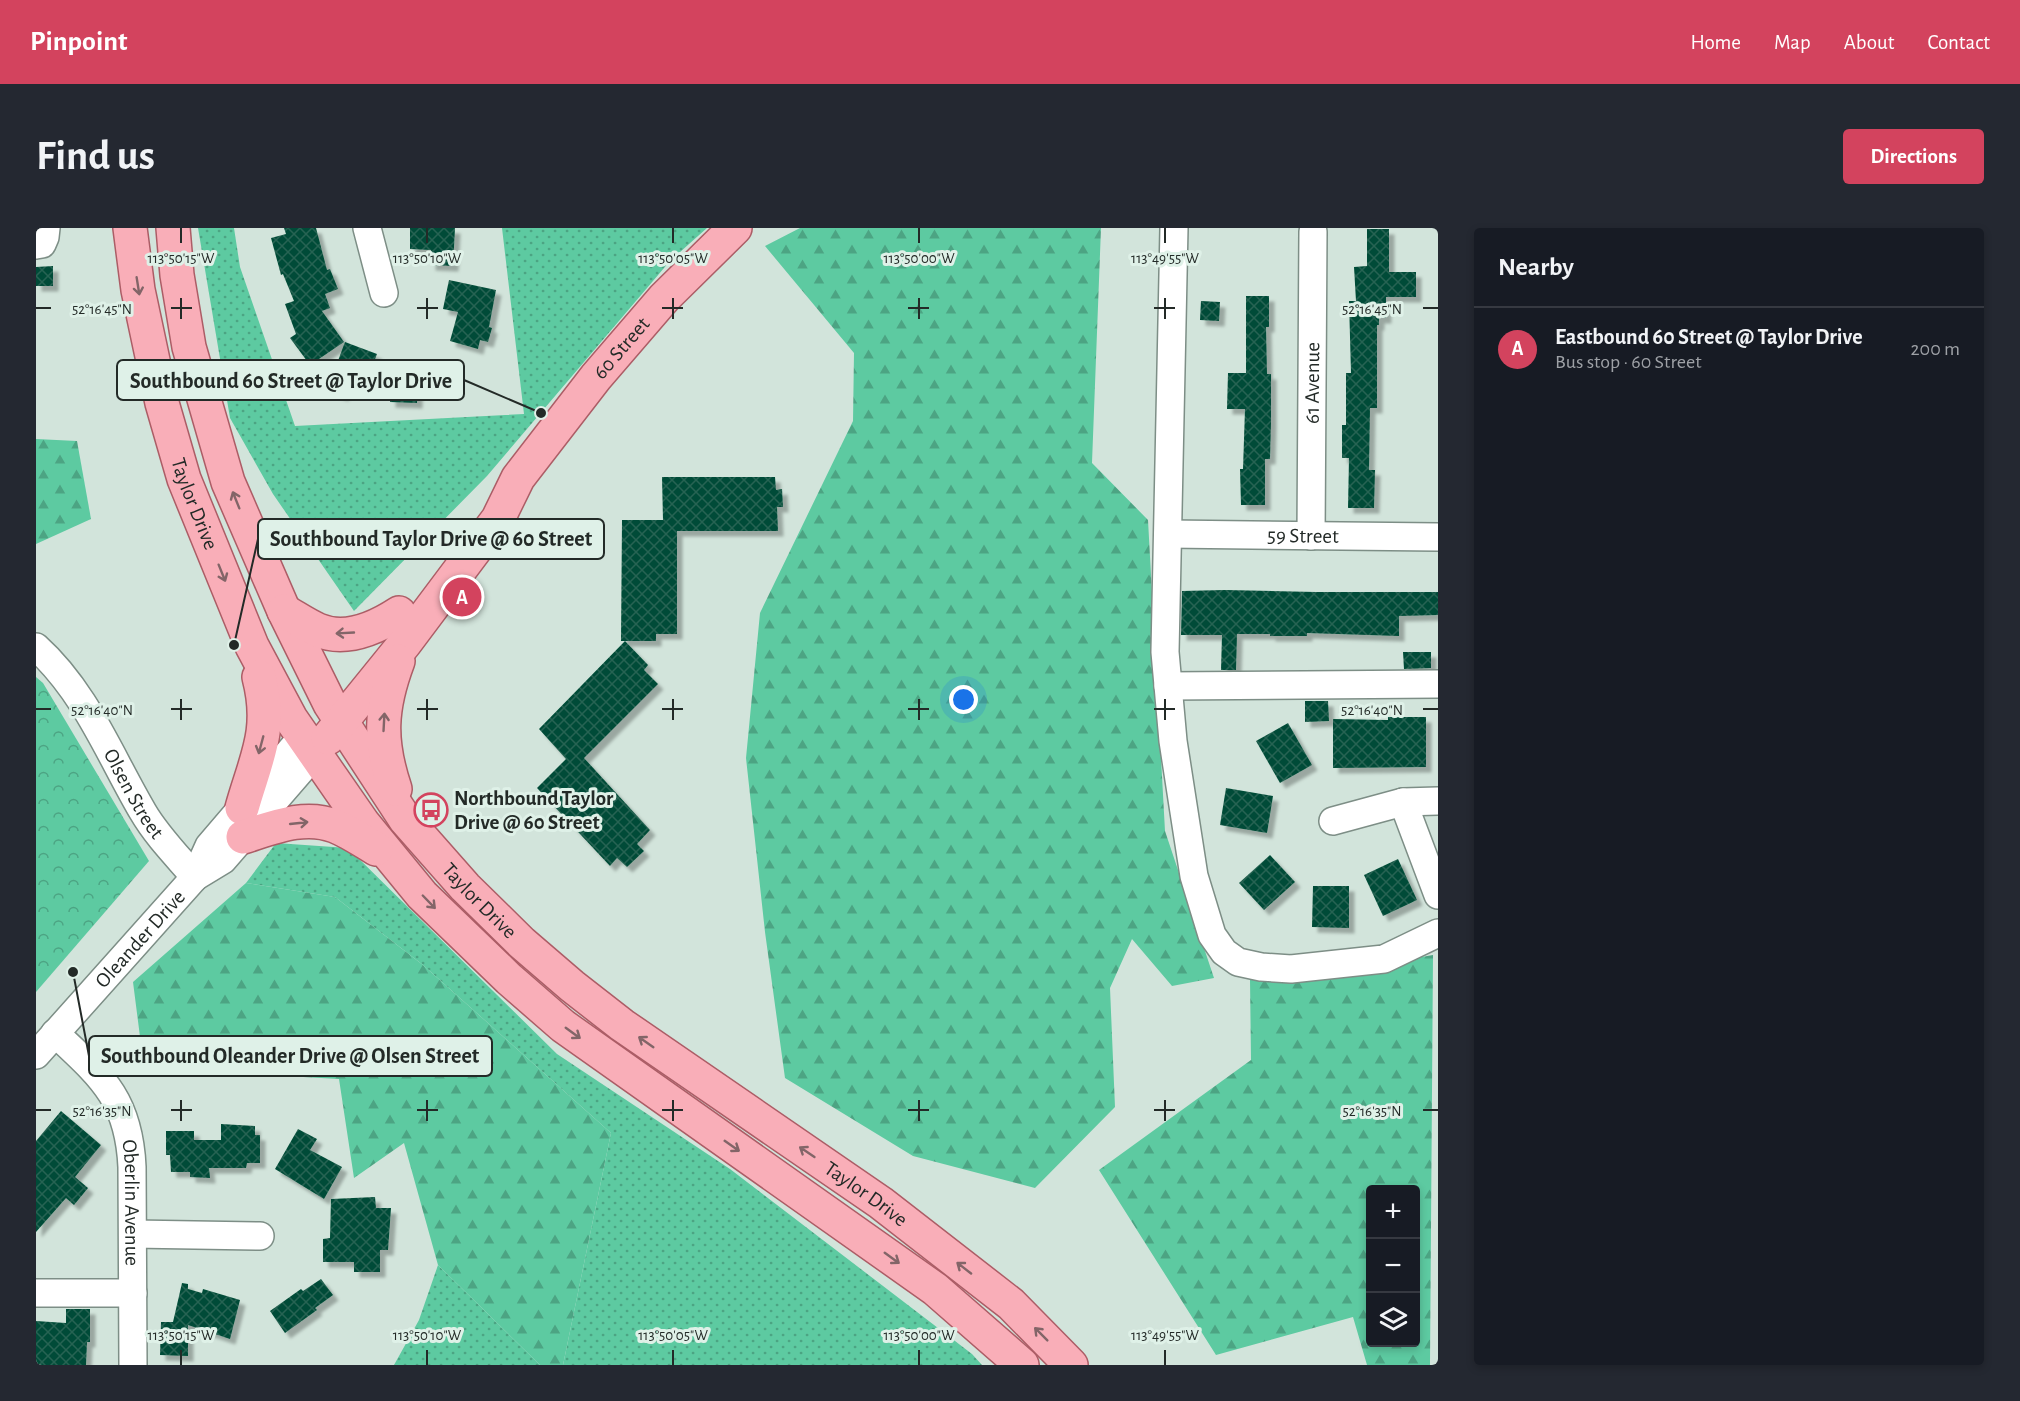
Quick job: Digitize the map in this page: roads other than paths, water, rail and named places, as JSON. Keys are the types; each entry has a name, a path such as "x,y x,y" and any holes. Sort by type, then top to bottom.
{"main road":[{"name":"Taylor Drive","path":"130,228 138,290 162,403 184,479 252,646 309,745 390,858 462,935 509,980 563,1026 917,1276 1022,1365"},
{"name":"Taylor Drive","path":"173,228 177,275 189,347 228,482 284,611 335,713 405,819 465,887 522,943 572,986 621,1025 881,1203 1011,1304 1071,1365"},
{"name":"60 Street","path":"309,745 402,628 481,507 518,477 596,377 664,298 735,228"},
{"path":"284,611 319,630 346,634 377,627 402,628 386,697 383,735 386,761 405,819"},
{"path":"252,646 266,718 265,732 242,823 324,823 348,832 390,858"}],"street":[{"path":"36,245 42,244 46,228"},
{"path":"367,228 384,293"},
{"path":"1174,228 1165,652 1173,741 1194,876 1212,935 1224,952 1238,962 1261,967 1291,969 1384,959 1438,933"},
{"name":"61 Avenue","path":"1311,536 1313,232"},
{"name":"59 Street","path":"1168,534 1438,537"},
{"name":"Olsen Street","path":"36,647 74,690 100,732 143,813 195,877"},
{"path":"1168,687 1438,684"},
{"name":"Oleander Drive","path":"36,1055 195,877 209,846 242,823 309,745"},
{"path":"1333,821 1403,802 1438,801"},
{"path":"1403,802 1438,895"},
{"name":"Oberlin Avenue","path":"55,1033 93,1068 106,1084 115,1097 125,1120 131,1150 133,1365"},
{"path":"133,1234 260,1236"},
{"path":"36,1293 133,1293"}],"place":[{"name":"Southbound 60 Street @ Taylor Drive","path":"541,413"},
{"name":"Eastbound 60 Street @ Taylor Drive","path":"462,597"},
{"name":"Southbound Taylor Drive @ 60 Street","path":"234,645"},
{"name":"Northbound Taylor Drive @ 60 Street","path":"431,810"},
{"name":"Southbound Oleander Drive @ Olsen Street","path":"73,972"}]}
